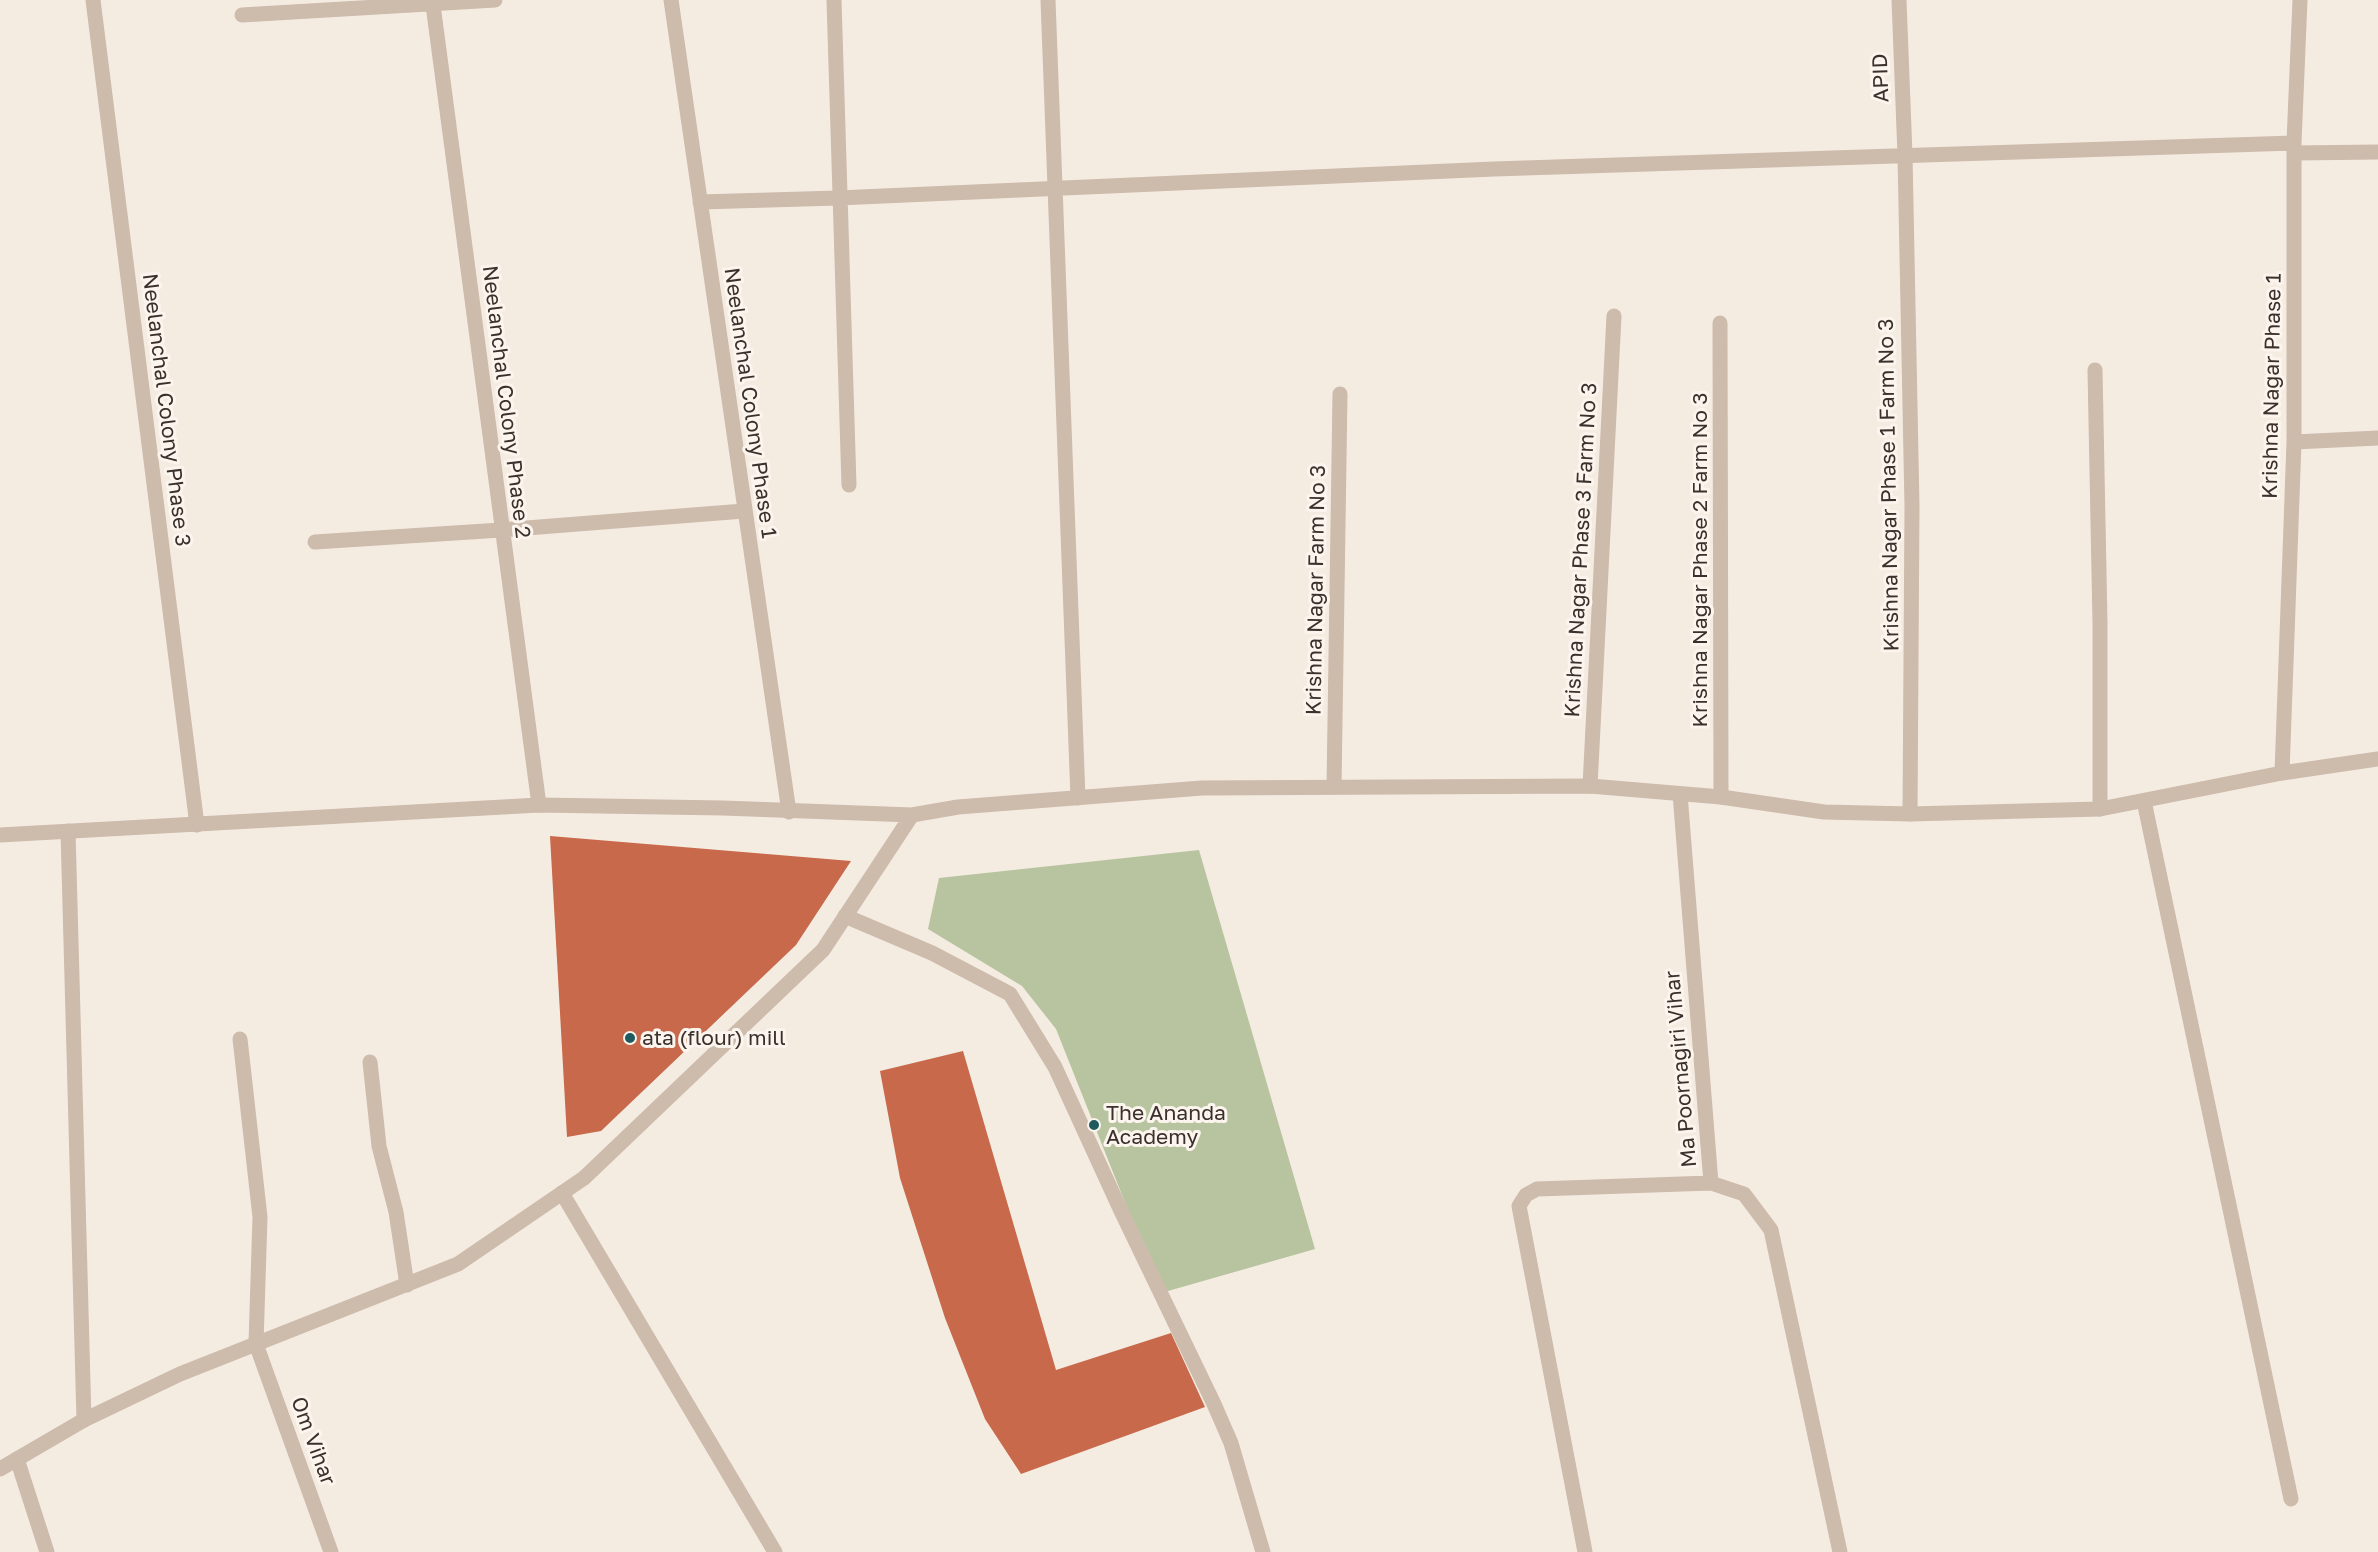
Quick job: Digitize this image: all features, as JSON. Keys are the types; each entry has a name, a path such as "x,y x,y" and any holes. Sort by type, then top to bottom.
{"street":[{"name":"Neelanchal Colony Phase 3","path":"93,0 197,825"},
{"path":"242,15 360,3 433,5 495,0"},
{"name":"Neelanchal Colony Phase 1","path":"671,0 789,812"},
{"path":"834,0 838,198 849,485"},
{"path":"1048,0 1078,798"},
{"name":"APID","path":"1899,0 1905,155"},
{"name":"Krishna Nagar Phase 1","path":"2282,773 2294,442 2294,148 2300,0"},
{"name":"Neelanchal Colony Phase 2","path":"433,5 539,805"},
{"path":"700,202 1055,189 1482,169 1905,155 2294,148 2378,152"},
{"name":"Krishna Nagar Phase 1 Farm No 3","path":"1905,155 1912,506 1910,814"},
{"name":"Krishna Nagar Phase 3 Farm No 3","path":"1590,786 1614,316"},
{"name":"Krishna Nagar Phase 2 Farm No 3","path":"1720,323 1721,797"},
{"path":"2095,370 2100,623 2100,809"},
{"name":"Krishna Nagar Farm No 3","path":"1334,787 1340,394"},
{"path":"2294,442 2378,438"},
{"path":"315,542 744,511"},
{"path":"0,835 539,805 723,808 912,815 958,807 1202,788 1590,786 1721,797 1824,812 1910,814 2100,809 2282,773 2378,759"},
{"name":"Ma Poornagiri Vihar","path":"1680,794 1711,1183 1744,1194 1771,1230 1840,1552"},
{"path":"2145,801 2291,1498"},
{"path":"0,1469 84,1420 180,1374 458,1264 584,1178 823,950 912,815"},
{"path":"69,831 84,1420"},
{"path":"845,916 932,952 1010,994 1055,1067 1214,1404 1231,1443 1263,1552"},
{"path":"240,1039 260,1217 256,1344"},
{"path":"370,1062 379,1146 396,1212 407,1285"},
{"path":"1585,1552 1519,1206 1526,1195 1537,1189 1711,1183"},
{"path":"562,1193 775,1552"},
{"name":"Om Vihar","path":"256,1344 331,1552"},
{"path":"17,1459 47,1552"}],"green space":[{"path":"1199,850 1315,1249 1161,1293 1056,1029 1022,986 928,929 939,878"}],"building":[{"name":"ata (flour) mill","path":"550,836 851,861 796,945 601,1131 567,1137"},
{"path":"963,1051 1056,1370 1171,1333 1205,1407 1021,1474 985,1419 945,1318 900,1178 880,1071"}],"place":[{"name":"ata (flour) mill","path":"630,1038"},
{"name":"The Ananda Academy","path":"1094,1125"}]}
